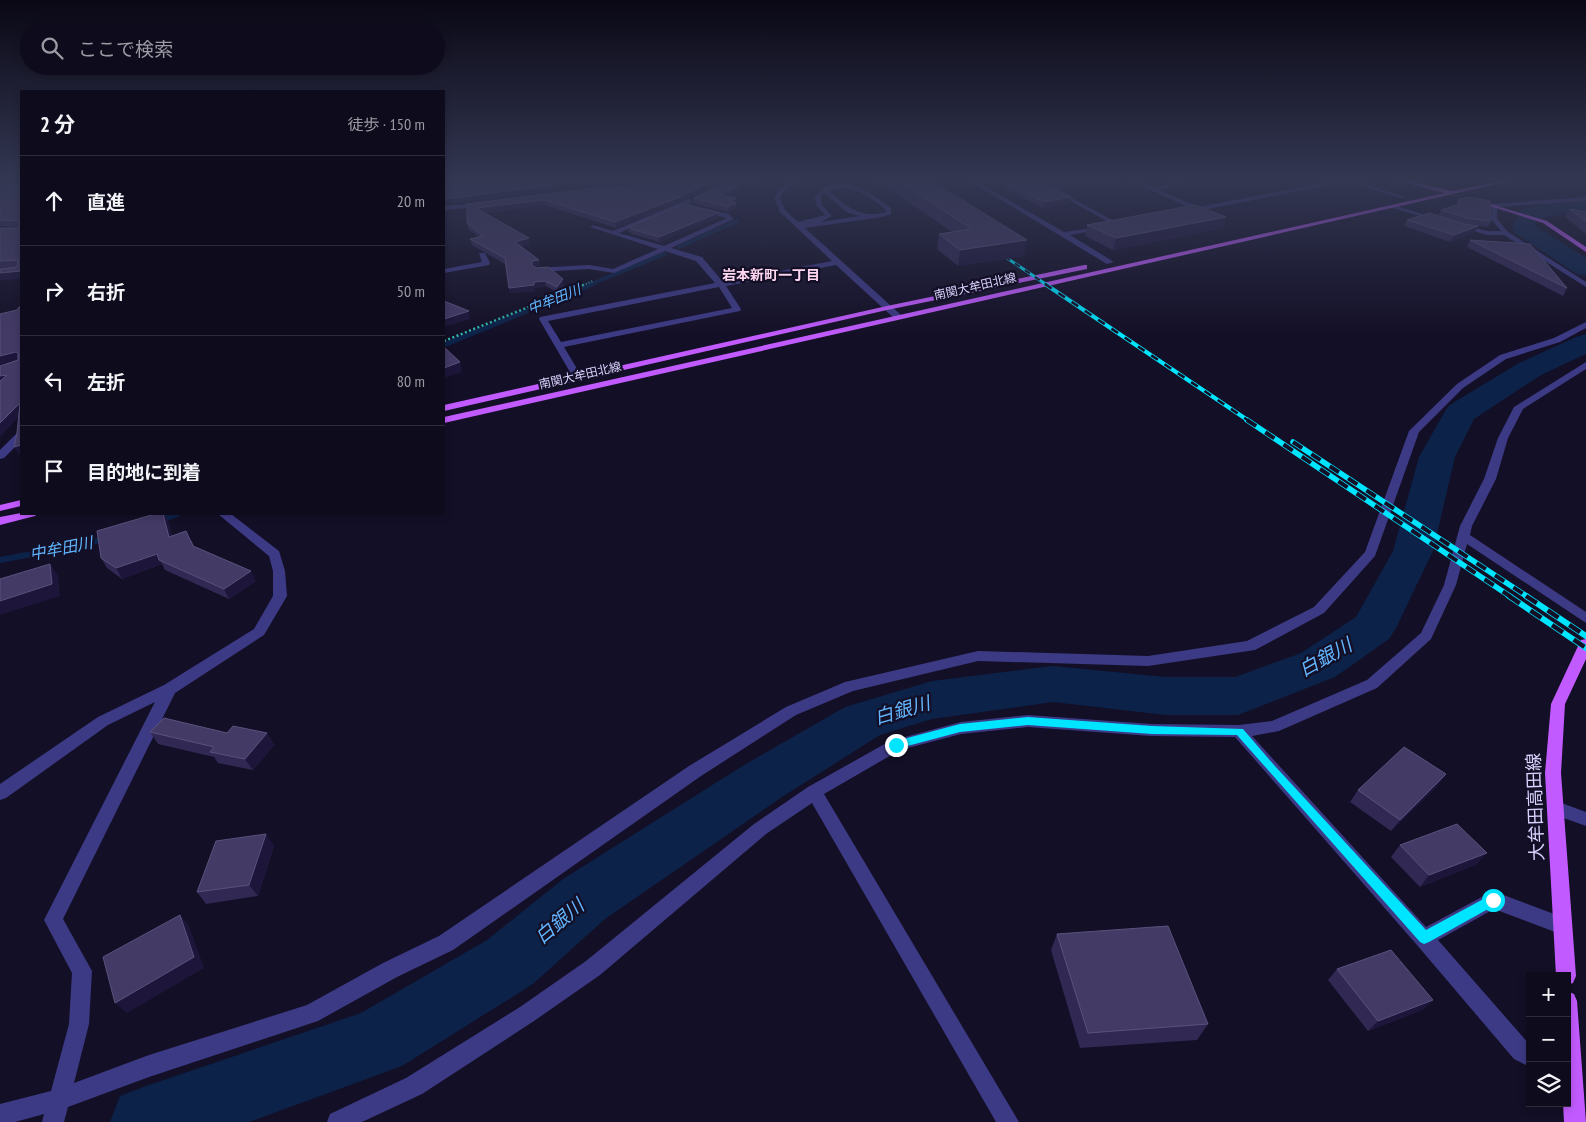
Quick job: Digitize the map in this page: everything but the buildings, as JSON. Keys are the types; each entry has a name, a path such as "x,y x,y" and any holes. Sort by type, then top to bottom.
{"main road":[{"name":"南関大牟田北線","path":"445,408 887,308 1244,232"},
{"name":"南関大牟田北線","path":"445,420 1277,232"},
{"path":"1560,232 1586,250"},
{"path":"0,508 20,503"},
{"path":"0,521 27,515"},
{"name":"大牟田高田線","path":"1566,972 1553,773 1558,704 1586,644"},
{"path":"1568,1017 1569,1062"},
{"path":"1571,1090 1574,1122"}],"street":[{"path":"538,270 589,268 614,271 702,232"},
{"path":"805,232 898,317"},
{"path":"1061,232 1110,262"},
{"path":"1064,234 1073,232"},
{"path":"1485,232 1506,233 1586,285"},
{"path":"559,345 737,308 699,259 613,233"},
{"path":"445,271 486,263 482,255"},
{"path":"577,377 543,319 838,262"},
{"path":"0,1115 55,1113 150,1066 311,1014 390,970 446,943 694,771 791,711 850,686 978,656 1148,662 1250,646 1319,610 1371,554 1414,431 1460,386 1503,358 1557,340 1586,325"},
{"path":"338,1122 414,1086 528,1014 593,968 760,829 814,792 896,745 960,728 1028,721 1152,730 1239,731 1274,727 1372,684 1426,636 1450,585 1466,526 1490,479 1503,438 1519,407 1586,365"},
{"path":"0,456 20,436"},
{"path":"0,793 103,721 169,689 259,632 280,596 279,571 275,554 225,515"},
{"path":"1463,536 1586,618"},
{"path":"55,1113 79,1024 82,971 53,920 169,689"},
{"path":"1239,731 1270,768 1424,938 1521,1052 1526,1055"},
{"path":"814,792 1008,1122"},
{"path":"1556,808 1586,819"},
{"path":"1424,938 1493,900 1562,926"}],"path":[{"path":"445,341 614,271"}],"waterway":[{"name":"中牟田川","path":"679,247 712,232"},
{"name":"白銀川","path":"1530,232 1586,269"},
{"name":"中牟田川","path":"589,285 664,254"},
{"name":"中牟田川","path":"445,345 592,284"},
{"name":"白銀川","path":"146,1122 378,1042 510,962 584,899 763,781 863,721 932,700 1053,684 1165,696 1238,696 1318,665 1373,628 1413,551 1437,457 1460,413 1530,369 1586,343"},
{"name":"中牟田川","path":"159,521 174,515"},
{"name":"中牟田川","path":"0,560 90,543 106,538"}],"railway":[{"path":"995,250 1047,285"},
{"path":"1045,284 1249,421"},
{"path":"1247,420 1511,597"},
{"path":"1293,442 1528,597"},
{"path":"1509,596 1586,648"},
{"path":"1526,596 1586,636"}],"district":[{"name":"岩本新町一丁目","path":"771,275"}],"route":[{"path":"896,745 960,728 1028,721 1152,730 1239,731 1270,768 1424,938 1493,900"}]}
